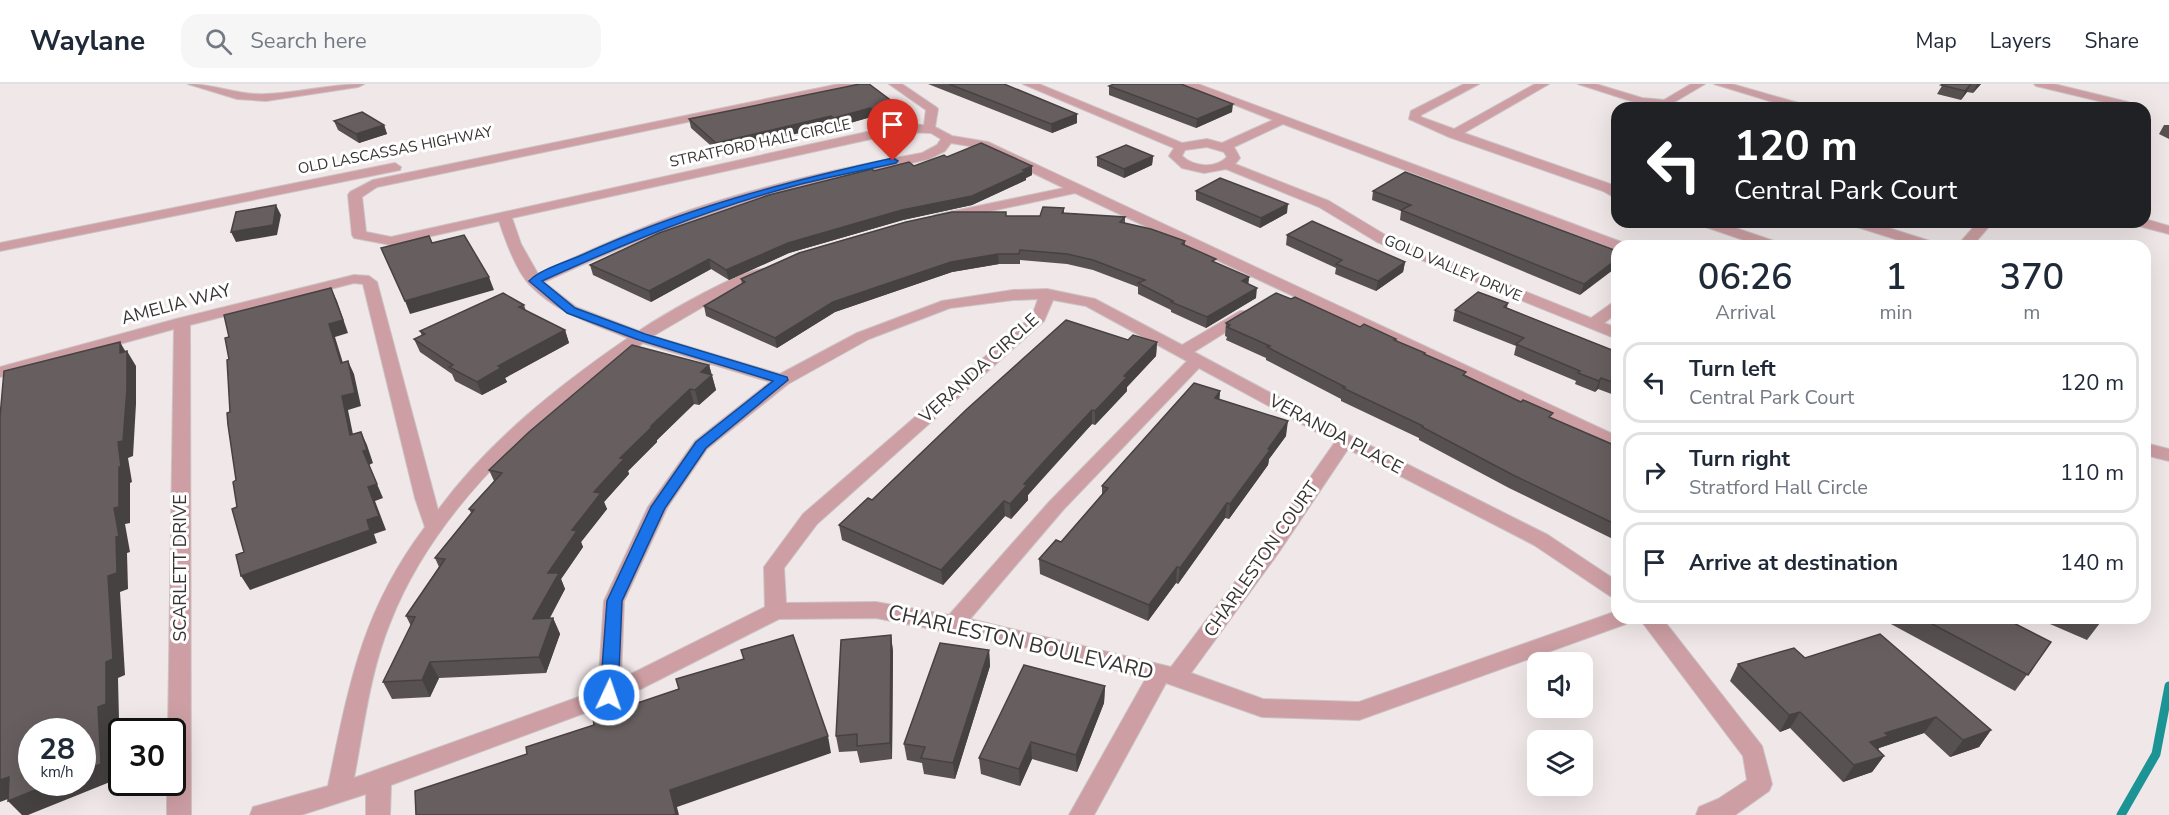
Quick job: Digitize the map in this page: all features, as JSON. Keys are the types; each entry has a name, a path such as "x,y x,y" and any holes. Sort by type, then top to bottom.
{"street":[{"path":"194,84 237,96 266,98 358,84"},
{"name":"OLD LASCASSAS HIGHWAY","path":"0,247 796,84"},
{"name":"STRATFORD HALL CIRCLE","path":"855,84 373,184 355,195 359,235 391,241 903,128 929,129 942,132 948,139 984,145 1611,439"},
{"path":"895,84 932,110 929,129"},
{"path":"1029,84 1181,147 1207,143 1224,147 1233,154 1234,158 1226,165"},
{"path":"1188,84 1611,243"},
{"path":"1473,84 1415,113 1415,119 1611,190"},
{"path":"1453,134 1543,84"},
{"path":"1584,84 1649,102"},
{"path":"1669,102 1699,84"},
{"path":"1720,84 1784,102"},
{"path":"2040,84 2116,102"},
{"path":"1224,147 1282,120"},
{"path":"534,281 604,249 693,214 791,183 925,156 941,148 948,139"},
{"name":"GOLD VALLEY DRIVE","path":"1181,147 1175,156 1184,164 1202,168 1226,165 1324,204 1382,239 1611,332"},
{"path":"926,221 1076,189"},
{"path":"504,215 514,244 534,281 571,310 640,336 782,380"},
{"path":"2151,216 2169,221"},
{"path":"2151,225 2169,230"},
{"path":"1734,228 1762,240"},
{"path":"1875,228 1912,240"},
{"path":"1970,240 1980,228"},
{"path":"339,794 367,660 388,602 434,526 483,467 546,406 640,336 693,303 776,266"},
{"name":"AMELIA WAY","path":"0,372 182,322 354,279 364,279 370,282 424,498 434,526"},
{"path":"954,624 1190,356 1264,302 1288,288"},
{"name":"VERANDA PLACE","path":"1047,294 1090,302 1344,440 1540,540 1611,587"},
{"name":"VERANDA CIRCLE","path":"609,695 614,601 658,507 701,445 782,380 863,336 947,304 1013,295 1047,294 1039,318 810,519 774,567 776,611"},
{"path":"1592,325 1611,311"},
{"name":"SCARLETT DRIVE","path":"178,815 182,322"},
{"name":"CHARLESTON COURT","path":"1081,815 1168,675 1272,547 1344,440"},
{"path":"2151,450 2169,455"},
{"name":"CHARLESTON BOULEVARD","path":"262,815 379,781 609,695 776,611 876,610 1034,641 1168,675 1262,708 1359,711 1611,621"},
{"path":"1655,624 1754,753 1760,784 1727,807 1708,815"},
{"path":"378,815 379,781"}],"building":[{"path":"869,84 897,105 874,111 870,108 834,118 831,116 716,143 689,119"},
{"path":"949,84 1004,84 1077,114 1051,124"},
{"path":"1114,84 1181,84 1233,104 1197,119 1109,86"},
{"path":"1971,84 1965,91 1941,85"},
{"path":"362,112 384,125 356,134 334,121"},
{"path":"981,143 1032,166 972,196 902,210 788,243 726,270 709,259 649,291 590,265 659,233 769,195 872,169 874,171 909,162 914,166 944,155 947,157"},
{"path":"1126,145 1153,156 1124,169 1097,157"},
{"path":"1405,172 1611,249 1611,264 1584,284 1401,210 1411,205 1373,191"},
{"path":"1220,178 1288,204 1261,218 1196,191"},
{"path":"276,205 273,225 231,232 236,212"},
{"path":"1043,207 1064,208 1062,213 1125,217 1120,222 1151,229 1185,241 1182,244 1216,259 1212,261 1249,277 1242,281 1257,288 1207,317 1171,302 1173,301 1138,283 1145,280 1093,260 1067,254 1020,250 1019,254 998,254 951,262 833,302 775,338 704,306 745,282 741,279 799,253 906,222 952,212 1006,212 1006,216 1040,216"},
{"path":"1312,221 1405,262 1378,281 1336,264 1342,260 1287,235"},
{"path":"464,235 489,277 405,301 381,248 429,236 432,243"},
{"path":"331,288 343,320 329,324 341,363 348,361 355,393 342,396 350,435 361,432 367,450 363,451 377,484 368,487 379,516 367,520 370,530 241,576 236,555 244,552 232,509 237,507 233,482 236,480 227,413 230,412 227,360 229,359 225,338 229,337 224,315"},
{"path":"1478,292 1508,303 1504,307 1611,350 1611,382 1601,378 1599,381 1578,373 1580,371 1516,344 1524,338 1455,310"},
{"path":"503,293 524,305 519,307 565,330 498,366 501,368 477,382 449,367 453,365 414,339 425,334 420,331"},
{"path":"1276,293 1291,299 1295,297 1360,327 1364,324 1466,372 1463,375 1521,402 1523,400 1553,413 1549,417 1611,444 1611,522 1513,475 1423,426 1343,388 1345,387 1267,347 1270,346 1227,327 1230,325 1226,323"},
{"path":"1066,320 1128,340 1133,335 1157,342 1124,376 1127,377 1113,392 1095,411 1092,410 1050,455 1024,484 1027,485 1010,504 1004,501 941,570 839,525 868,498 872,500 967,409"},
{"path":"120,342 120,353 127,351 123,441 118,442 121,467 119,467 119,507 114,508 119,536 116,537 117,573 108,576 113,659 106,662 106,704 98,707 101,764 96,766 96,718 18,718 18,796 20,796 8,801 9,777 0,780 0,417 4,371"},
{"path":"632,345 709,365 701,372 712,375 695,390 690,389 651,426 653,426 620,458 624,459 594,492 601,493 572,530 577,531 548,573 559,573 533,619 553,618 539,657 430,662 422,680 383,682 415,617 406,616 445,559 435,558 474,510 469,509 502,473 489,470 529,432"},
{"path":"1194,383 1220,391 1215,398 1288,421 1268,449 1270,450 1230,504 1227,503 1180,568 1177,567 1149,605 1039,559 1056,540 1061,542 1108,488 1102,486"},
{"path":"1932,624 2016,624 2051,642 2028,675"},
{"path":"1880,634 1991,730 1963,740 1936,717 1885,733 1888,736 1870,742 1884,756 1854,765 1800,712 1789,715 1738,664 1794,648 1805,658"},
{"path":"793,635 828,736 670,790 676,814 416,815 415,791 527,754 526,747 594,725 593,718 679,689 676,679 744,659 741,650"},
{"path":"891,635 890,743 857,746 857,734 836,736 841,640"},
{"path":"940,643 989,650 953,763 921,758 925,747 904,744"},
{"path":"1024,665 1105,686 1076,755 1031,742 1019,769 979,758"}],"waterway":[{"path":"2121,815 2156,754 2169,686"}],"route":[{"path":"609,695 614,601 658,507 701,445 782,380 640,336 571,310 534,281 604,249 693,214 791,183 893,161"}]}
